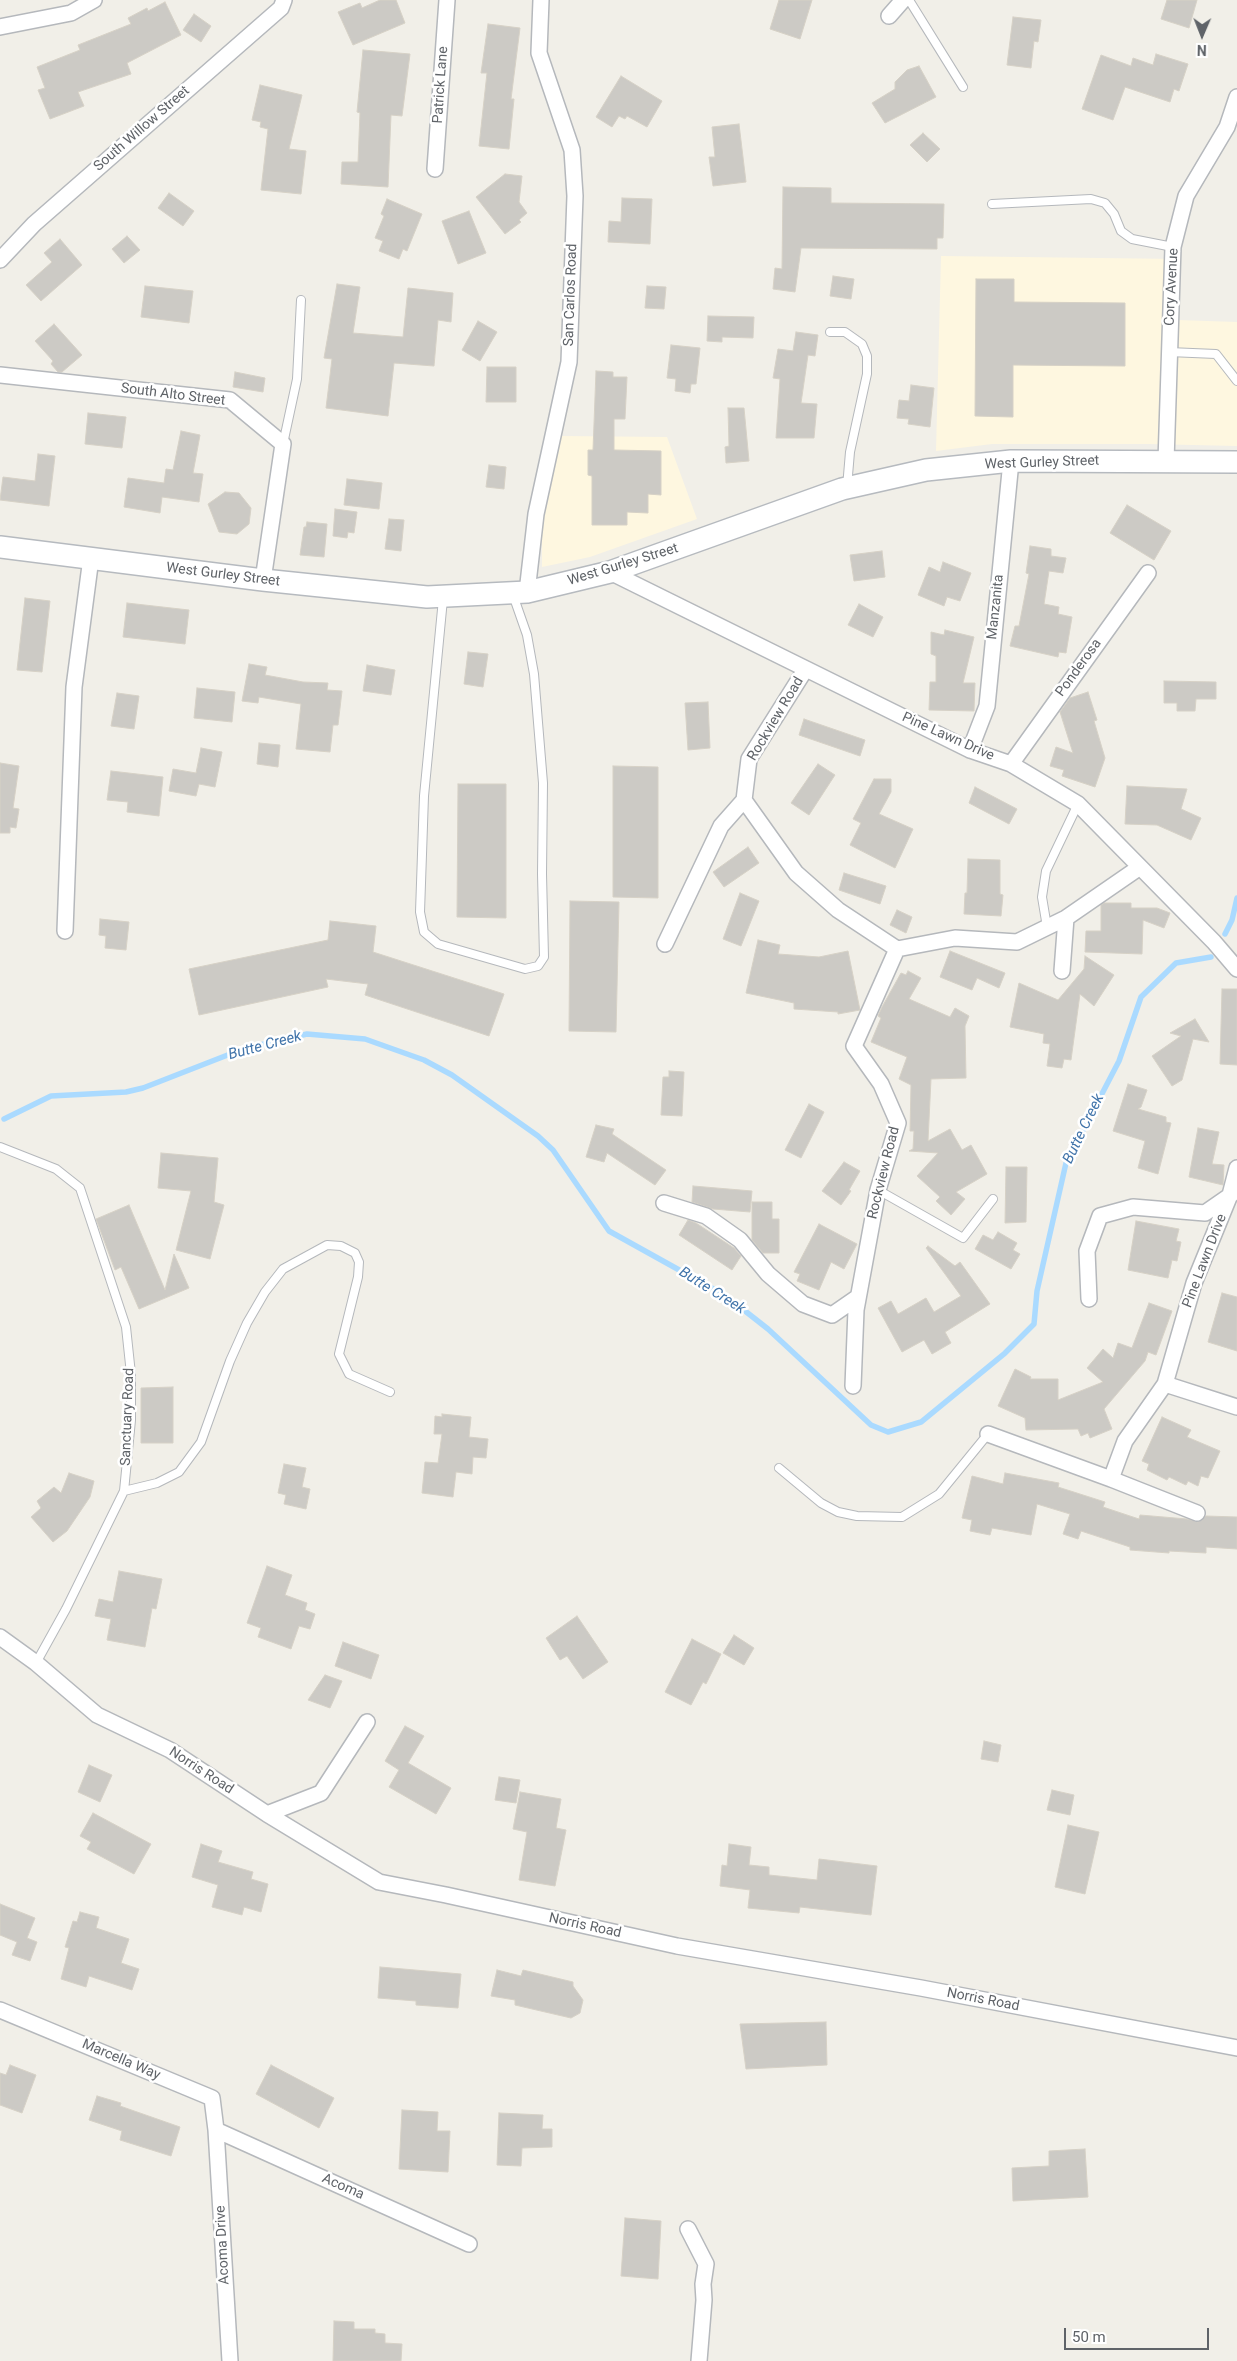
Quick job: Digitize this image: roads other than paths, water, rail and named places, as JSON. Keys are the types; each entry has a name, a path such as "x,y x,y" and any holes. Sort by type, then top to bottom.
{"main road":[{"name":"West Gurley Street","path":"0,547 263,580 427,597 520,592 610,572 847,489 926,470 1011,461 1237,462"}],"street":[{"path":"0,27 71,12 94,0"},
{"name":"South Willow Street","path":"0,260 34,224 281,8 284,0"},
{"name":"Patrick Lane","path":"436,169 447,0"},
{"name":"San Carlos Road","path":"520,592 569,362 575,196 572,150 539,53 540,0"},
{"path":"889,16 903,0"},
{"name":"Cory Avenue","path":"1166,461 1172,247 1186,196 1227,127 1237,97"},
{"name":"South Alto Street","path":"0,375 230,400 283,444"},
{"path":"263,580 283,444"},
{"name":"Manzanita","path":"970,750 986,706 1011,461"},
{"path":"65,931 74,687 90,558"},
{"name":"Pine Lawn Drive","path":"610,572 970,750 1011,764 1078,804 1214,942 1237,969"},
{"name":"Ponderosa","path":"1011,764 1148,573"},
{"name":"Rockview Road","path":"744,800 749,759 805,670"},
{"path":"665,944 721,826 744,800 796,873 838,910 897,950 955,938 1017,942 1066,918 1140,867"},
{"path":"1062,971 1066,918"},
{"name":"Rockview Road","path":"853,1386 858,1297 878,1190 898,1123 881,1084 854,1046 897,950"},
{"name":"Pine Lawn Drive","path":"1111,1478 1125,1441 1165,1384 1194,1283 1234,1196 1237,1168"},
{"path":"1090,1299 1087,1250 1100,1216 1133,1207 1205,1213 1234,1196"},
{"path":"664,1203 706,1216 740,1240 768,1274 803,1304 832,1315 858,1297"},
{"path":"1165,1384 1237,1407"},
{"path":"988,1434 1111,1478 1197,1513"},
{"name":"Norris Road","path":"0,1637 36,1663 97,1715 170,1750 267,1814 378,1882 446,1895 677,1946 921,1988 1237,2048"},
{"path":"267,1814 321,1793 367,1722"},
{"name":"Marcella Way","path":"0,2010 212,2098 216,2130"},
{"name":"Acoma","path":"216,2130 469,2244"},
{"name":"Acoma Drive","path":"216,2130 230,2361"},
{"path":"688,2229 706,2264 702,2284 704,2300 699,2361"}],"lane":[{"path":"909,0 963,87"},
{"path":"992,204 1091,199 1105,203 1114,214 1121,231 1132,239 1172,247"},
{"path":"283,444 297,379 301,300"},
{"path":"830,332 845,332 862,344 867,356 867,374 850,452 847,489"},
{"path":"1169,352 1216,354 1237,381"},
{"path":"443,597 424,796 420,912 424,932 438,944 526,969 538,966 544,957 542,874 543,783 534,674 520,592"},
{"path":"1047,927 1042,896 1046,871 1078,804"},
{"name":"Sanctuary Road","path":"0,1147 56,1169 80,1188 126,1327 132,1374 131,1420 124,1491 66,1609 36,1663"},
{"path":"878,1190 963,1238 992,1199"},
{"path":"124,1491 157,1483 178,1472 200,1442 230,1361 247,1323 265,1292 283,1269 326,1245 341,1246 355,1252 359,1262 358,1277 339,1354 349,1374 390,1392"},
{"path":"779,1468 821,1503 838,1512 857,1516 902,1517 938,1494 988,1434"}],"waterway":[{"name":"Butte Creek","path":"1225,934 1232,920 1237,898"},
{"name":"Butte Creek","path":"4,1119 51,1096 126,1092 143,1088 243,1049 307,1034 365,1039 424,1060 452,1075 538,1136 553,1150 609,1231 726,1296 768,1329 871,1425 888,1432 921,1422 1005,1353 1034,1324 1037,1291 1066,1163 1119,1061 1141,997 1176,963 1211,957"}]}
